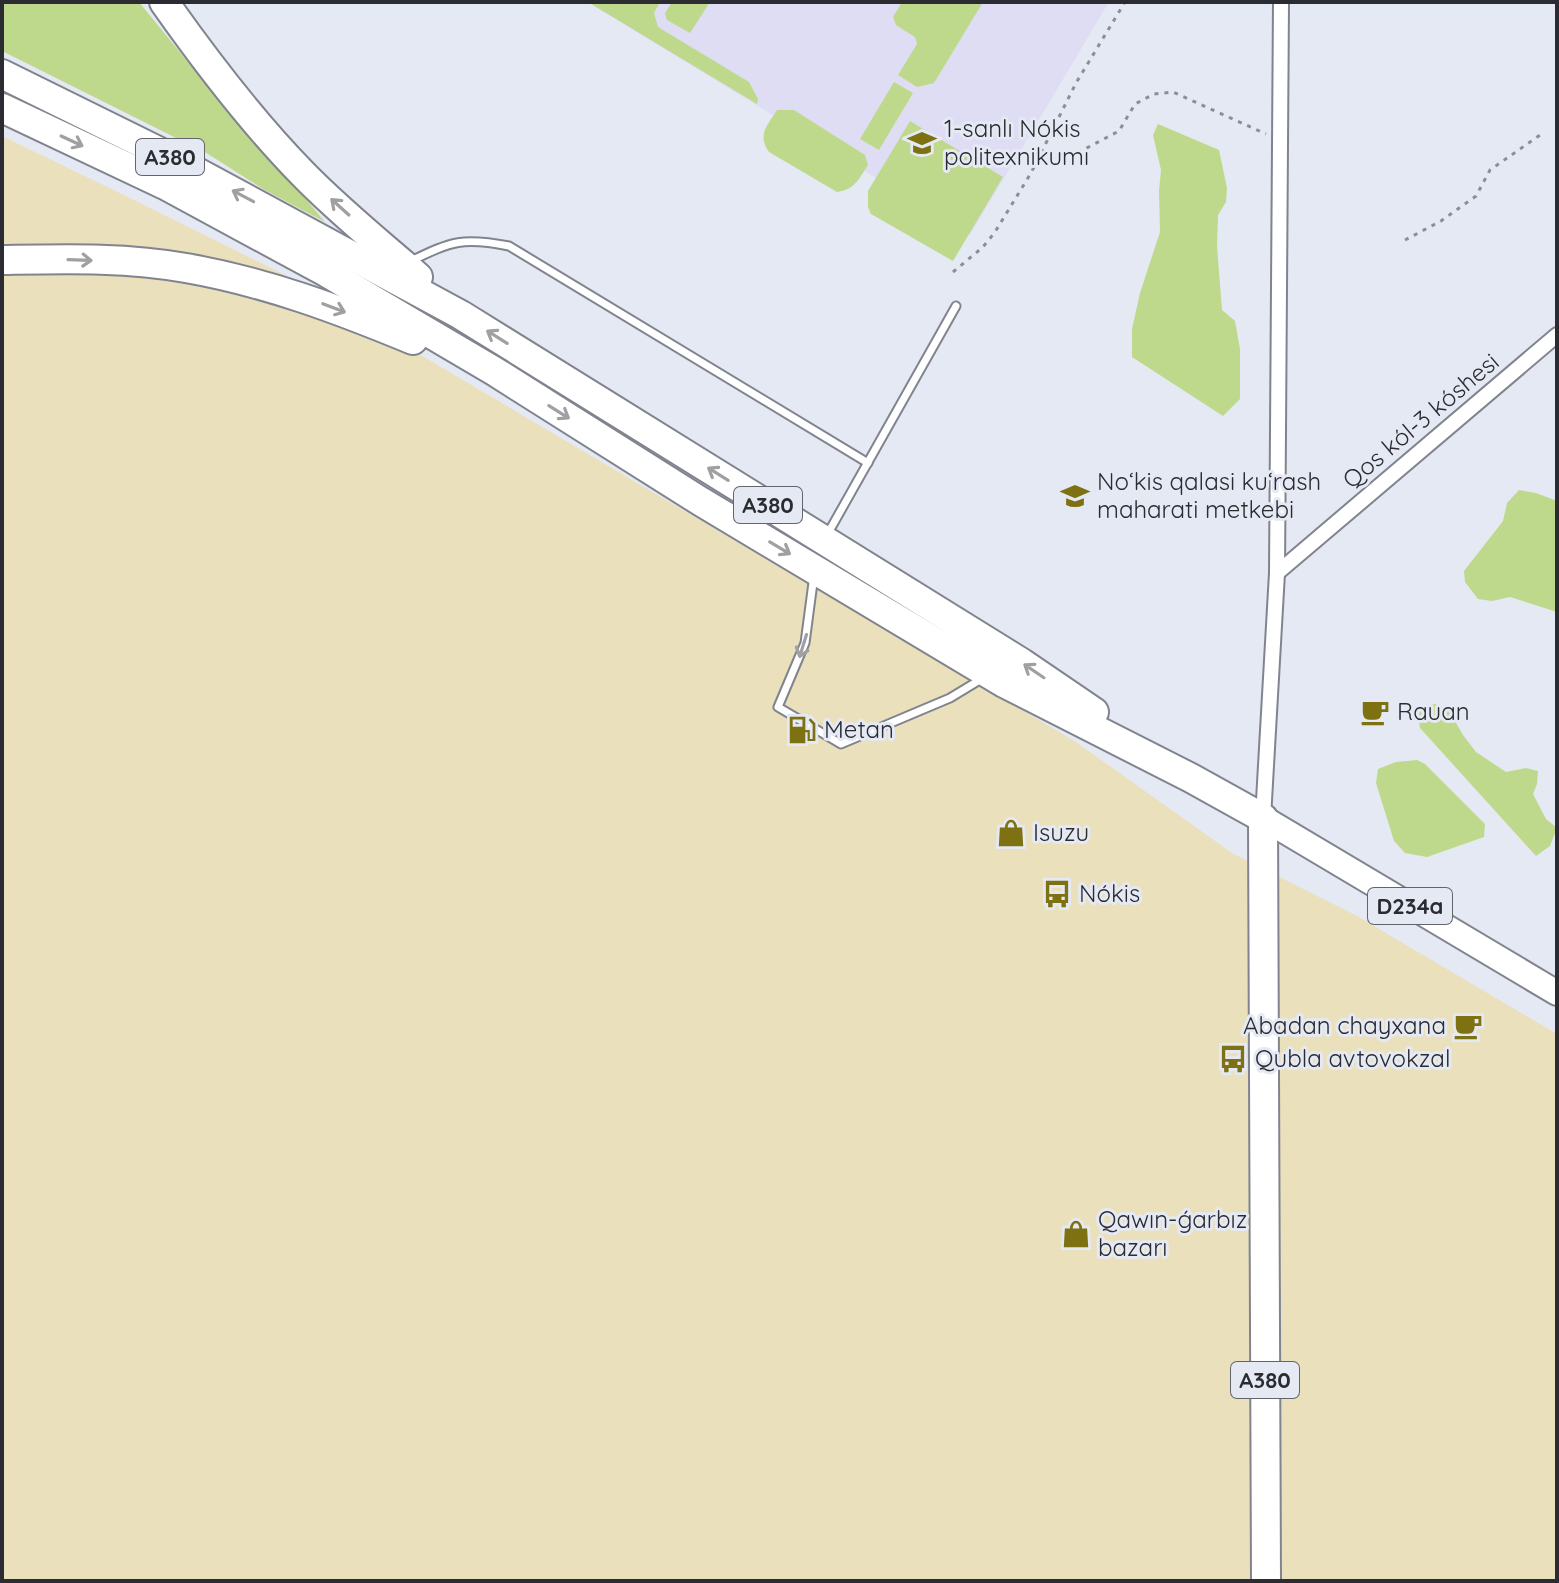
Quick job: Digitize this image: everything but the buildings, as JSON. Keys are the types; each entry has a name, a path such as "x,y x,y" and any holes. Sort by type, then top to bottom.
{"highway":[{"path":"164,2 210,68 305,176 461,315"},
{"name":"A380","path":"2,74 158,151 330,258 494,371 684,491 989,674 1263,818 1266,1581"},
{"name":"A380","path":"2,108 165,185 461,315 1022,663 1191,778"},
{"path":"2,260 116,261 184,267 265,286 323,304 494,371"}],"main road":[{"name":"D234a","path":"1263,818 1557,993"}],"street":[{"path":"1263,818 1277,573 1281,2"},
{"name":"Qos kól-3 kóshesi","path":"1277,573 1557,335"}],"lane":[{"path":"403,264 441,246 460,241 481,240 509,246 868,463"},
{"path":"824,540 956,306"},
{"path":"815,569 805,643 778,707 841,744 950,698 989,674"}],"path":[{"path":"953,272 983,247 995,232 1038,159 1076,83 1125,2"},
{"path":"1038,159 1081,151 1119,131 1135,104 1154,94 1173,92 1281,141"},
{"path":"1405,240 1441,221 1476,196 1490,170 1540,135"}],"shaded area":[{"name":"1-sanlı Nókis politexnikumı","path":"587,2 1109,2 970,235"}],"green space":[{"path":"2,2 139,2 245,132 325,222 263,189 208,154 2,51"},
{"path":"588,2 660,2 654,13 658,27 749,82 758,99 757,104"},
{"path":"672,2 710,2 690,33 667,20 665,13"},
{"path":"902,2 983,2 934,83 917,87 898,75 917,44 915,37 896,25 893,17"},
{"path":"894,82 913,93 879,150 860,139"},
{"path":"777,110 794,110 865,155 868,165 856,183 837,192 769,152 764,135"},
{"path":"910,121 1003,177 953,261 871,214 868,207 868,191"},
{"path":"1158,124 1219,150 1227,188 1226,202 1218,215 1222,310 1235,321 1240,349 1240,399 1223,416 1132,357 1132,329 1140,293 1160,232 1161,170 1153,135"},
{"path":"1519,490 1557,501 1557,612 1510,597 1492,601 1478,599 1465,582 1464,571 1503,521 1507,503"},
{"path":"1435,704 1448,709 1476,752 1506,772 1526,768 1538,771 1533,794 1546,819 1557,828 1550,846 1536,856 1420,728 1418,716 1422,707"},
{"path":"1417,760 1425,764 1485,824 1484,837 1427,857 1405,853 1394,841 1376,783 1378,769 1396,762"}],"sand":[{"path":"2,136 285,275 1076,742 1232,853 1357,916 1557,1034 1557,1581 2,1581"}],"place":[{"name":"1-sanlı Nókis politexnikumı","path":"922,143"},
{"name":"Noʻkis qalasi kuʻrash maharati metkebi","path":"1075,496"},
{"name":"Rauan","path":"1375,712"},
{"name":"Metan","path":"802,730"},
{"name":"Isuzu","path":"1011,833"},
{"name":"Nókis","path":"1057,894"},
{"name":"Abadan chayxana","path":"1468,1026"},
{"name":"Qubla avtovokzal","path":"1233,1059"},
{"name":"Qawın-ǵarbız bazarı","path":"1076,1234"}]}
